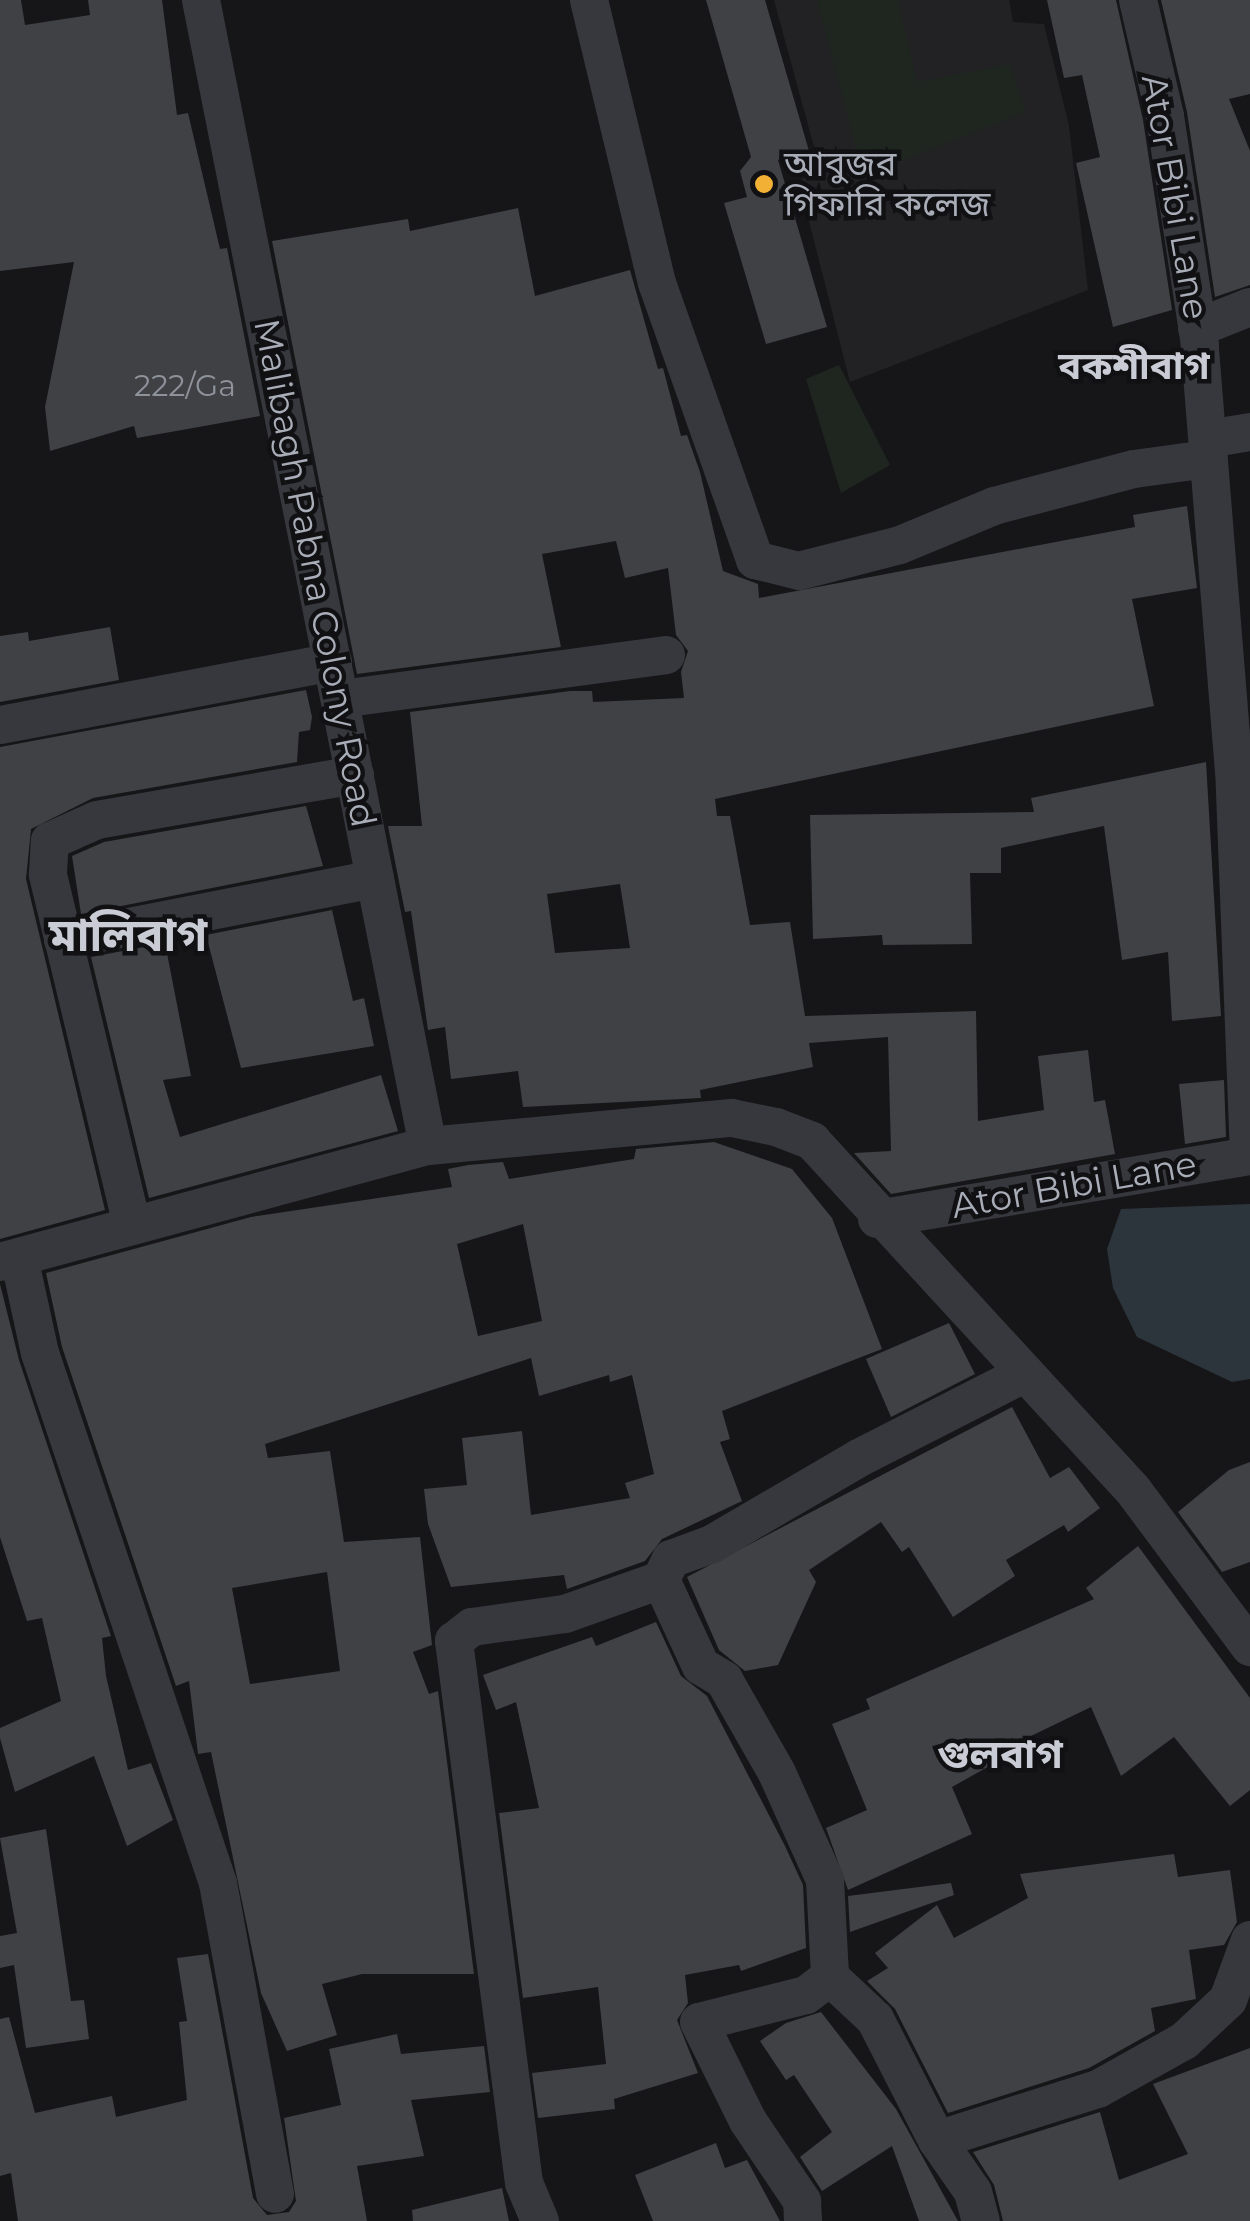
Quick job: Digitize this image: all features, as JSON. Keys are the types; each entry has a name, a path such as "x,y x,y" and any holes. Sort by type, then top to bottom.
{"street":[{"name":"Malibagh Pabna Colony Road","path":"201,0 428,1146"},
{"path":"589,0 657,283 755,560 799,571 900,545 994,506 1208,450 1250,432"},
{"name":"Ator Bibi Lane","path":"877,1218 1248,1156 1234,772 1197,328 1165,116 1138,0"},
{"path":"1197,328 1250,307"},
{"path":"341,699 666,655"},
{"path":"0,725 334,662"},
{"path":"132,1225 45,850 57,834 96,820 355,775"},
{"path":"63,940 375,879"},
{"path":"275,2194 218,1883 10,1260 428,1146 732,1118 812,1141 877,1218 1133,1490 1250,1647"},
{"path":"540,2221 524,2183 454,1640 472,1627 565,1614 660,1580 671,1559 712,1544 859,1458 1024,1374"},
{"path":"660,1580 701,1666 724,1680 777,1773 825,1880 830,1977 874,2018 937,2140 973,2192 981,2221"},
{"path":"937,2140 1098,2089 1184,2041 1228,2000 1250,1940"},
{"path":"803,2221 802,2201 748,2121 698,2022 806,1995 830,1977"}],"shaded area":[{"path":"774,0 1009,0 1013,22 1044,24 1069,126 1088,290 850,382 799,182 819,165"},
{"path":"817,0 898,0 917,82 1010,64 1026,112 863,176"},
{"path":"839,365 890,465 841,493 806,379"},
{"path":"1250,1204 1250,1379 1232,1382 1137,1337 1113,1288 1107,1249 1121,1209"}],"building":[{"path":"0,0 21,0 25,25 90,15 88,0 162,0 177,115 188,113 220,249 227,248 260,416 137,438 134,426 50,451 45,407 74,262 0,271"},
{"name":"আবুজর গিফারি কলেজ","path":"706,0 765,0 809,151 778,160 827,327 766,344 724,203 747,197 740,171 751,157"},
{"path":"1047,0 1116,0 1143,120 1172,310 1113,327 1076,163 1100,157 1082,75 1064,78"},
{"path":"1161,0 1250,0 1250,94 1229,99 1250,151 1250,285 1215,297 1187,112"},
{"path":"518,208 535,296 630,270 681,436 687,435 700,472 723,571 758,584 759,598 1135,527 1133,515 1187,506 1197,588 1132,599 1154,706 715,799 717,816 730,816 750,925 790,922 805,1016 976,1011 978,1121 1044,1110 1038,1056 1088,1050 1094,1102 1105,1100 1115,1154 891,1194 854,1153 891,1151 888,1037 809,1043 813,1067 700,1090 701,1098 523,1107 518,1071 451,1079 445,1027 428,1030 411,911 405,912 388,826 422,826 410,712 570,691 592,691 593,702 684,698 681,672 688,651 676,635 668,568 625,578 616,541 542,554 561,647 357,674 272,241 408,219 410,231","holes":["620,884 630,948 555,953 547,894"]},
{"path":"110,627 119,680 0,702 0,636 28,632 29,641"},
{"path":"306,690 312,717 310,730 299,732 297,762 93,798 31,829 26,879 105,1210 0,1239 0,747"},
{"path":"1206,762 1221,1016 1172,1021 1168,952 1122,960 1104,826 1001,848 1001,873 970,873 972,944 883,945 882,935 813,939 810,815 1034,812 1031,798"},
{"path":"306,806 323,866 81,914 72,856 104,842"},
{"path":"332,910 353,1001 364,998 374,1046 241,1068 206,935"},
{"path":"165,943 191,1076 163,1080 180,1137 381,1075 398,1131 149,1198 91,957"},
{"path":"1224,1080 1226,1137 1185,1144 1179,1084"},
{"path":"714,1142 792,1169 832,1218 882,1349 722,1411 730,1439 720,1442 742,1501 662,1539 645,1561 567,1589 564,1575 451,1587 428,1524 424,1489 467,1485 462,1438 522,1431 531,1515 630,1498 625,1483 654,1474 632,1375 610,1382 609,1375 539,1396 531,1358 265,1444 268,1458 330,1451 344,1542 420,1537 432,1645 413,1652 429,1694 438,1691 474,1974 362,1974 322,1984 337,2035 287,2051 261,1993 211,1752 198,1754 189,1681 176,1686 62,1347 46,1273 251,1217 452,1187 448,1169 503,1162 509,1179 634,1159 636,1149","holes":["523,1224 542,1321 478,1336 457,1244","327,1572 340,1671 250,1684 232,1588"]},
{"path":"0,1284 19,1360 111,1636 102,1638 106,1676 128,1770 151,1763 173,1820 127,1846 94,1756 15,1792 0,1738 0,1728 61,1701 42,1618 27,1621 0,1537"},
{"path":"949,1323 975,1374 891,1417 866,1359"},
{"path":"1012,1407 1050,1478 1069,1467 1100,1508 1068,1532 1064,1525 1006,1560 1015,1576 953,1617 909,1547 902,1552 881,1522 809,1570 816,1582 778,1665 745,1671 719,1650 687,1577"},
{"path":"1250,1462 1250,1562 1222,1572 1178,1512 1229,1470"},
{"path":"1138,1546 1250,1698 1250,1790 1230,1806 1174,1737 1121,1776 1091,1707 1006,1748 1009,1755 952,1787 972,1834 848,1890 826,1828 867,1810 832,1724 870,1709 866,1699 1094,1599 1086,1588"},
{"path":"656,1622 681,1676 707,1696 803,1885 806,1948 741,1971 739,1965 685,1975 688,2003 677,2020 698,2073 614,2099 615,2109 538,2118 532,2073 606,2064 598,1987 523,1998 499,1813 539,1808 516,1702 496,1710 483,1675 592,1637 596,1646"},
{"path":"46,1829 71,2001 84,2000 89,2039 26,2048 14,1965 0,1968 0,1936 17,1933 0,1838"},
{"path":"1174,1854 1178,1877 1230,1870 1237,1922 1224,1945 1189,1950 1196,1999 1151,2008 1155,2031 1089,2068 948,2113 895,2009 867,1981 888,1968 875,1953 937,1905 954,1938 1028,1898 1020,1874"},
{"path":"951,1883 954,1895 850,1932 848,1896"},
{"path":"208,1954 253,2198 267,2215 289,2212 296,2201 284,2118 341,2105 329,2049 397,2034 401,2054 484,2046 490,2092 411,2100 424,2156 357,2166 367,2221 18,2221 11,2173 0,2176 0,2019 9,2017 35,2113 112,2096 116,2117 187,2100 179,2022 187,2021 177,1958"},
{"path":"821,2012 896,2109 958,2221 919,2221 892,2146 822,2191 800,2157 832,2132 794,2075 786,2080 760,2041 786,2023"},
{"path":"1250,2048 1250,2221 1003,2221 994,2185 973,2152 1100,2112 1119,2180 1188,2154 1153,2084"},
{"path":"716,2143 725,2168 747,2160 780,2221 653,2221 635,2175"},
{"path":"502,2188 509,2221 413,2221 412,2210"}],"place":[{"name":"আবুজর গিফারি কলেজ","path":"764,184"}],"district":[{"name":"বকশীবাগ","path":"1134,366"},
{"name":"মালিবাগ","path":"128,935"},
{"name":"গুলবাগ","path":"1000,1754"}]}
